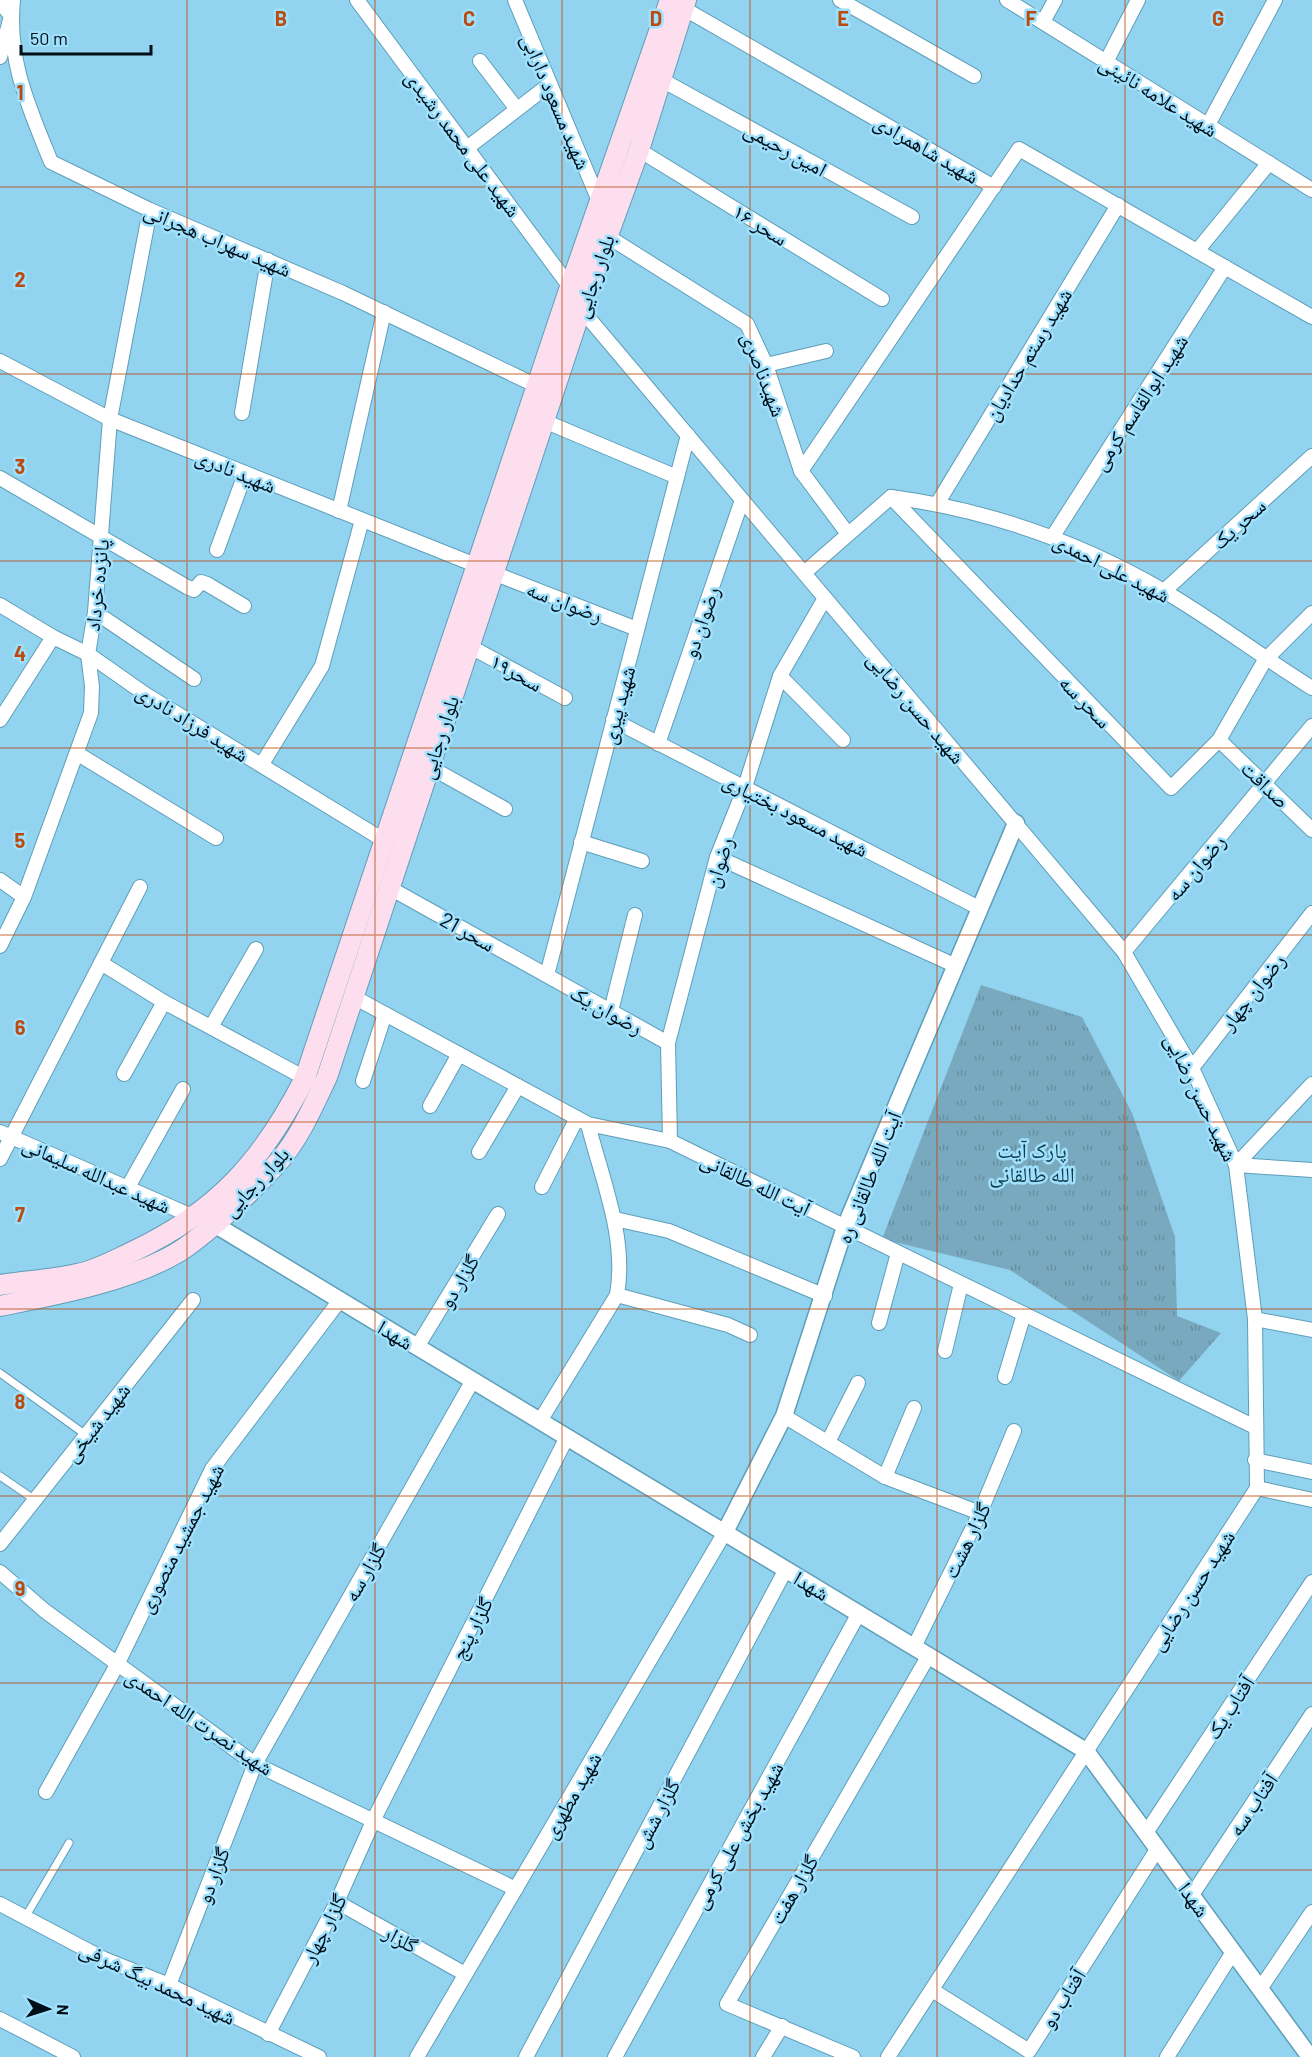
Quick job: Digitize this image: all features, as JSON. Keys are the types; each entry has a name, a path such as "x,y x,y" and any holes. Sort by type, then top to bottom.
{"main road":[{"name":"بلوار رجایی","path":"0,1285 79,1274 168,1235 222,1196 263,1148 304,1078 385,841 485,569 544,421 581,309 639,150 680,3"},
{"name":"بلوار رجایی","path":"0,1306 84,1287 127,1274 175,1254 214,1224 282,1159 327,1077 469,646 485,569 570,287 599,201 680,3"}],"street":[{"name":"شهید سهراب هجرانی","path":"13,0 11,16 17,77 51,162 150,210 384,312 539,387"},
{"name":"شهید علی محمد رشیدی","path":"357,0 570,287"},
{"name":"شهید مسعود دارابی","path":"515,0 599,201"},
{"path":"840,0 974,76"},
{"name":"شهید علامه‌ نائینی","path":"1007,0 1312,190"},
{"path":"1043,22 1055,0"},
{"path":"1106,62 1138,0"},
{"path":"1208,125 1275,0"},
{"path":"0,2 11,16 0,57"},
{"name":"شهید شاهمرادی","path":"680,3 994,187 1019,149 1312,317"},
{"path":"480,61 516,108"},
{"name":"امین رحیمی","path":"660,79 912,217"},
{"path":"467,148 550,84"},
{"name":"سحر ۱۶","path":"639,150 882,299"},
{"path":"1197,251 1269,163"},
{"path":"801,471 994,187"},
{"name":"شهید رستم حدادیان","path":"937,504 1118,205"},
{"name":"پانزده خرداد","path":"0,946 24,897 78,754 91,713 92,686 88,654 95,612 110,419 150,210"},
{"name":"شهیدناصری","path":"607,236 747,324 766,365 801,471 848,534"},
{"path":"242,413 268,260"},
{"name":"شهید ابوالقاسم کرمی","path":"1053,536 1225,267"},
{"name":"شهید حسن رضایی","path":"581,309 1124,952 1192,1068 1236,1166 1255,1319 1257,1488 888,2057"},
{"path":"339,511 384,312"},
{"path":"766,365 826,351"},
{"name":"شهید نادری","path":"0,361 110,419 485,569"},
{"path":"544,421 677,477"},
{"name":"شهید پیری","path":"547,975 688,435"},
{"name":"سحر یک","path":"1164,591 1312,456"},
{"path":"217,550 245,474"},
{"path":"0,478 187,587 194,590 201,582 244,606"},
{"path":"804,573 891,497"},
{"name":"شهید علی احمدی","path":"891,497 937,504 1053,536 1164,591 1265,660 1312,688"},
{"name":"سحر سه","path":"891,497 1171,788 1218,740 1265,660 1312,613"},
{"name":"رضوان دو","path":"658,744 742,500"},
{"path":"262,764 322,666 362,520"},
{"name":"رضوان سه","path":"485,569 637,629"},
{"name":"رضوان","path":"670,1141 668,1043 717,857 745,787 780,676 825,598"},
{"name":"شهید فرزاد نادری","path":"0,605 52,637 88,654 145,694 385,841"},
{"path":"95,612 194,679"},
{"path":"0,720 52,637"},
{"name":"سحر۱۹","path":"469,646 565,698"},
{"path":"780,676 843,740"},
{"name":"شهید مسعود بختیاری","path":"613,720 979,908"},
{"name":"رضوان سه","path":"1124,952 1312,726"},
{"name":"صداقت","path":"1218,740 1310,823"},
{"path":"78,754 216,838"},
{"path":"428,766 506,809"},
{"name":"آیت الله طالقانی ره","path":"725,1532 784,1416 825,1296 845,1227 1016,823"},
{"path":"581,842 642,861"},
{"path":"717,857 954,965"},
{"path":"0,880 24,897"},
{"name":"سحر 21","path":"388,887 547,975"},
{"path":"0,1159 13,1138 140,888"},
{"name":"رضوان چهار","path":"1192,1068 1312,914"},
{"path":"611,1011 635,915"},
{"path":"211,1027 256,949"},
{"path":"101,963 164,1002 304,1078"},
{"name":"رضوان یک","path":"547,975 668,1043"},
{"name":"آیت الله طالقانی","path":"352,996 582,1121 670,1141 1255,1427"},
{"path":"124,1074 164,1002"},
{"path":"363,1081 385,1014"},
{"path":"430,1106 459,1054"},
{"path":"1236,1166 1312,1084"},
{"path":"478,1152 518,1086"},
{"path":"128,1187 183,1089"},
{"path":"542,1187 582,1121"},
{"path":"540,1421 617,1295 621,1270 615,1219 582,1121"},
{"name":"شهید عبدالله سلیمانی","path":"0,1132 194,1217"},
{"path":"1236,1166 1312,1170"},
{"name":"گلزار دو","path":"417,1347 498,1214"},
{"path":"615,1219 669,1231 825,1296"},
{"name":"شهدا","path":"214,1224 1086,1751 1310,2057"},
{"path":"879,1323 898,1253"},
{"path":"945,1351 961,1284"},
{"path":"617,1295 728,1325 750,1335"},
{"name":"شهید شیخی","path":"0,1544 193,1300"},
{"name":"شهید جمشید منصوری","path":"46,1792 117,1665 212,1469 340,1300"},
{"path":"1005,1377 1024,1314"},
{"path":"1255,1319 1312,1330"},
{"name":"گلزار سه","path":"255,1764 473,1380"},
{"path":"828,1442 858,1383"},
{"path":"885,1477 914,1408"},
{"path":"784,1416 885,1477 980,1513"},
{"name":"گلزار هشت","path":"921,1651 1014,1431"},
{"name":"گلزار پنج","path":"374,1819 567,1437"},
{"path":"1255,1460 1312,1472"},
{"path":"1257,1488 1312,1500"},
{"name":"شهید مطهری","path":"417,2057 725,1532"},
{"name":"گلزار شش","path":"526,2057 786,1569"},
{"name":"شهید نصرت الله احمدی","path":"0,1572 45,1611 255,1764 516,1889"},
{"name":"آفتاب یک","path":"1146,1833 1312,1581"},
{"name":"شهید بخش علی کرمی","path":"615,2057 859,1613"},
{"name":"گلزار هفت","path":"853,2057 727,2004 921,1651"},
{"name":"آفتاب سه","path":"1192,1895 1312,1714"},
{"name":"گلزار دو","path":"169,1985 255,1764"},
{"name":"گلزار چهار","path":"268,2034 337,1902 374,1819"},
{"name":"آفتاب دو","path":"932,1990 1029,2051 1158,1848"},
{"name":"گلزار","path":"337,1902 465,1974"},
{"name":"شهید محمد بیگ شرفی","path":"0,1904 104,1959 169,1985 318,2057"},
{"path":"1260,1989 1312,1912"},
{"path":"1167,2057 1233,1952"},
{"path":"0,2019 73,2057"},
{"path":"764,2057 782,2026"}],"lane":[{"path":"0,1372 86,1436"},
{"path":"0,1476 35,1500"},
{"path":"26,1916 69,1843"}],"green space":[{"name":"پارک آیت الله طالقانی","path":"981,985 1082,1017 1132,1113 1175,1237 1177,1316 1221,1333 1179,1381 1010,1270 882,1239"}]}
